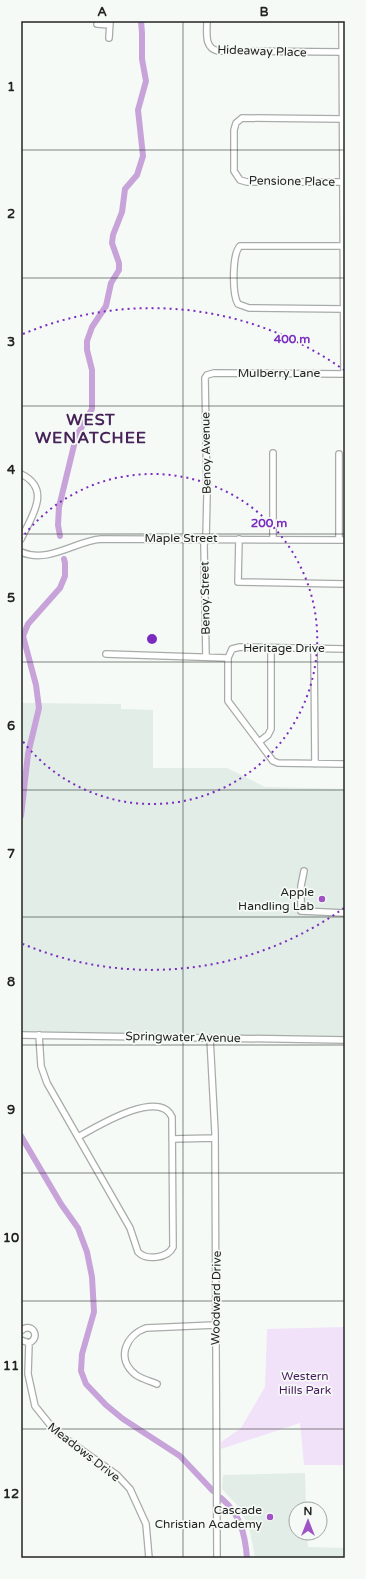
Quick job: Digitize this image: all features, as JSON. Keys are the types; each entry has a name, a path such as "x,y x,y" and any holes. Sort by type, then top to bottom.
{"street":[{"name":"Hideaway Place","path":"207,21 207,42 211,49 218,51 343,52"},
{"path":"342,21 344,74 342,119 344,374"},
{"path":"98,24 110,23 109,38"},
{"name":"Pensione Place","path":"342,119 242,118 234,126 234,144 235,175 244,181 343,182"},
{"path":"343,246 240,246 235,254 235,298 238,304 244,307 343,309"},
{"name":"Mulberry Lane","path":"214,373 344,374"},
{"name":"Benoy Avenue","path":"206,538 204,386 207,375 214,373"},
{"path":"273,453 273,539"},
{"path":"339,454 342,540"},
{"path":"21,474 29,478 35,485 38,498 36,508 21,539"},
{"name":"Maple Street","path":"21,552 33,556 58,552 68,550 89,540 101,539 206,538 342,540"},
{"name":"Benoy Street","path":"206,538 204,546 206,657"},
{"path":"239,539 238,582 345,584"},
{"name":"Heritage Drive","path":"345,649 235,648 232,649 228,658 228,701 277,763 345,764"},
{"path":"259,742 268,735 271,729 271,648"},
{"path":"314,648 315,764"},
{"path":"106,654 228,658"},
{"path":"304,871 301,886 301,911 345,913"},
{"name":"Springwater Avenue","path":"21,1035 345,1040"},
{"path":"39,1035 40,1056 44,1076 78,1137 130,1228 138,1252 148,1256 162,1256 171,1251 173,1247 172,1117 169,1111 157,1107 142,1108 109,1120 78,1137"},
{"name":"Woodward Drive","path":"210,1038 215,1138 217,1558"},
{"path":"172,1139 215,1138"},
{"path":"156,1384 136,1374 130,1368 125,1353 130,1338 137,1331 146,1328 215,1325"},
{"name":"Meadows Drive","path":"21,1331 29,1327 35,1331 35,1339 29,1343 28,1374 34,1406 55,1431 117,1475 130,1489 146,1524 149,1558"},
{"path":"21,1340 29,1343"}],"shaded area":[{"path":"21,703 121,704 121,709 153,710 153,768 227,768 265,787 345,789 345,1037 21,1035"},
{"name":"Cascade Christian Academy","path":"305,1473 306,1501 288,1501 288,1541 308,1541 308,1547 345,1548 345,1558 255,1558 249,1526 237,1505 222,1489 223,1475"}],"green space":[{"name":"Western Hills Park","path":"345,1327 345,1465 304,1465 300,1423 221,1449 221,1442 241,1428 265,1387 267,1329"}],"waterway":[{"path":"60,536 58,525 59,507 76,437 92,409 92,370 87,350 87,341 92,327 106,306 111,283 119,270 119,263 112,243 113,235 122,212 125,189 137,175 143,156 138,110 146,81 142,59 141,21"},
{"path":"21,816 28,754 39,708 36,685 23,636 28,624 60,588 65,576 64,559"},
{"path":"21,1136 61,1204 78,1228 87,1252 92,1277 94,1312 82,1354 81,1371 86,1384 106,1405 123,1419 180,1456 213,1491"},
{"path":"221,1498 237,1517 245,1540 247,1558"}],"place":[{"name":"Apple Handling Lab","path":"322,899"},
{"name":"Cascade Christian Academy","path":"270,1517"}],"district":[{"name":"WEST WENATCHEE","path":"91,429"}]}
